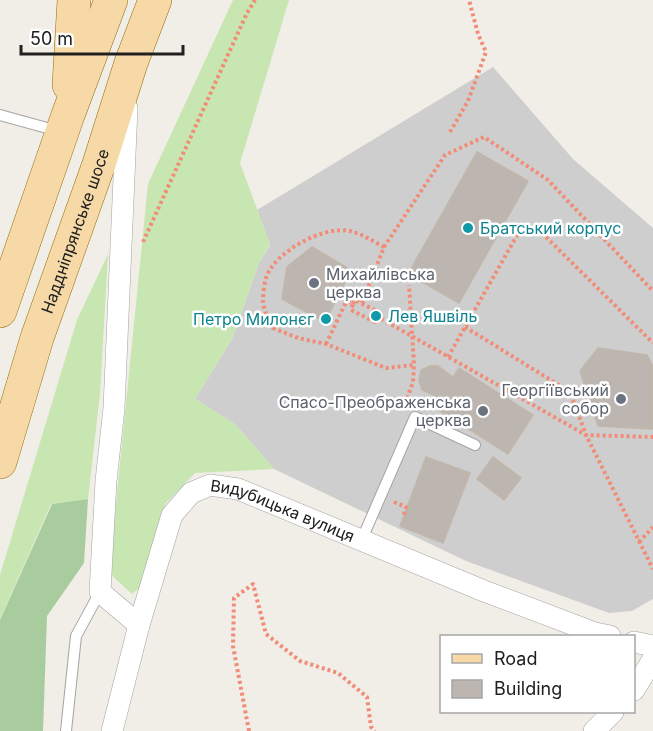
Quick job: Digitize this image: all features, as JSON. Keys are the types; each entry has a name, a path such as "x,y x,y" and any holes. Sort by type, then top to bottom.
{"main road":[{"path":"65,124 74,0"},
{"path":"0,310 111,0"},
{"name":"Наддніпрянське шосе","path":"0,462 37,338 155,0"},
{"path":"134,55 165,0"}],"street":[{"path":"134,55 121,227 114,408 106,481 100,592 139,625"},
{"name":"Видубицька вулиця","path":"112,731 139,625 172,515 190,493 210,485 237,489 484,591 605,635"},
{"path":"635,642 653,646"},
{"path":"635,687 653,659"},
{"path":"594,731 611,713"}],"lane":[{"path":"0,116 65,124"},
{"path":"362,539 415,417 475,445"},
{"path":"66,731 76,636 100,592"}],"path":[{"path":"139,252 247,13 255,0"},
{"path":"450,132 468,100 486,52 478,34 469,0"},
{"path":"362,303 384,247 445,155 483,137 548,180 653,291"},
{"path":"448,357 524,223 547,238 653,343"},
{"path":"384,247 350,231 334,230 311,237 278,260 266,277 263,303 273,328 298,338 326,344 386,368 414,365"},
{"path":"404,410 413,382 414,365 408,285"},
{"path":"338,296 353,304"},
{"path":"326,344 347,300"},
{"path":"355,300 362,303 380,313 375,322 351,310 355,300"},
{"path":"378,317 586,435 653,437"},
{"path":"465,327 570,392 586,435 653,569"},
{"path":"639,542 653,527"},
{"path":"249,731 233,646 234,598 253,584 266,634 300,661 338,673 367,697 371,727 375,731"}],"shaded area":[{"path":"493,67 573,159 653,228 653,599 632,611 609,613 466,561 274,469 236,425 195,399 232,339 259,263 270,245 257,210"}],"green space":[{"path":"233,0 289,0 240,163 270,244 259,263 232,339 195,399 236,425 274,469 195,473 165,504 143,585 132,594 109,573 148,184"},
{"path":"108,254 100,394 88,499 51,504 0,619 0,575 77,320"},
{"path":"88,499 84,563 47,616 43,731 0,731 0,620 52,504"}],"building":[{"name":"Братський корпус","path":"477,152 528,181 459,303 408,274"},
{"name":"Михайлівська церква","path":"312,247 351,270 325,322 282,299 287,267"},
{"name":"Георгіївський собор","path":"598,348 647,355 653,367 653,429 598,426 580,371"},
{"name":"Спасо-Преображенська церква","path":"430,366 438,366 453,377 459,368 533,415 508,454 434,407 440,398 422,390 419,380 421,370"},
{"path":"426,457 470,473 443,543 400,526"},
{"path":"493,457 521,478 504,500 477,479"}],"place":[{"name":"Братський корпус","path":"468,228"},
{"name":"Михайлівська церква","path":"314,283"},
{"name":"Лев Яшвіль","path":"376,316"},
{"name":"Петро Милонєг","path":"326,319"},
{"name":"Георгіївський собор","path":"621,399"},
{"name":"Спасо-Преображенська церква","path":"483,411"}]}
